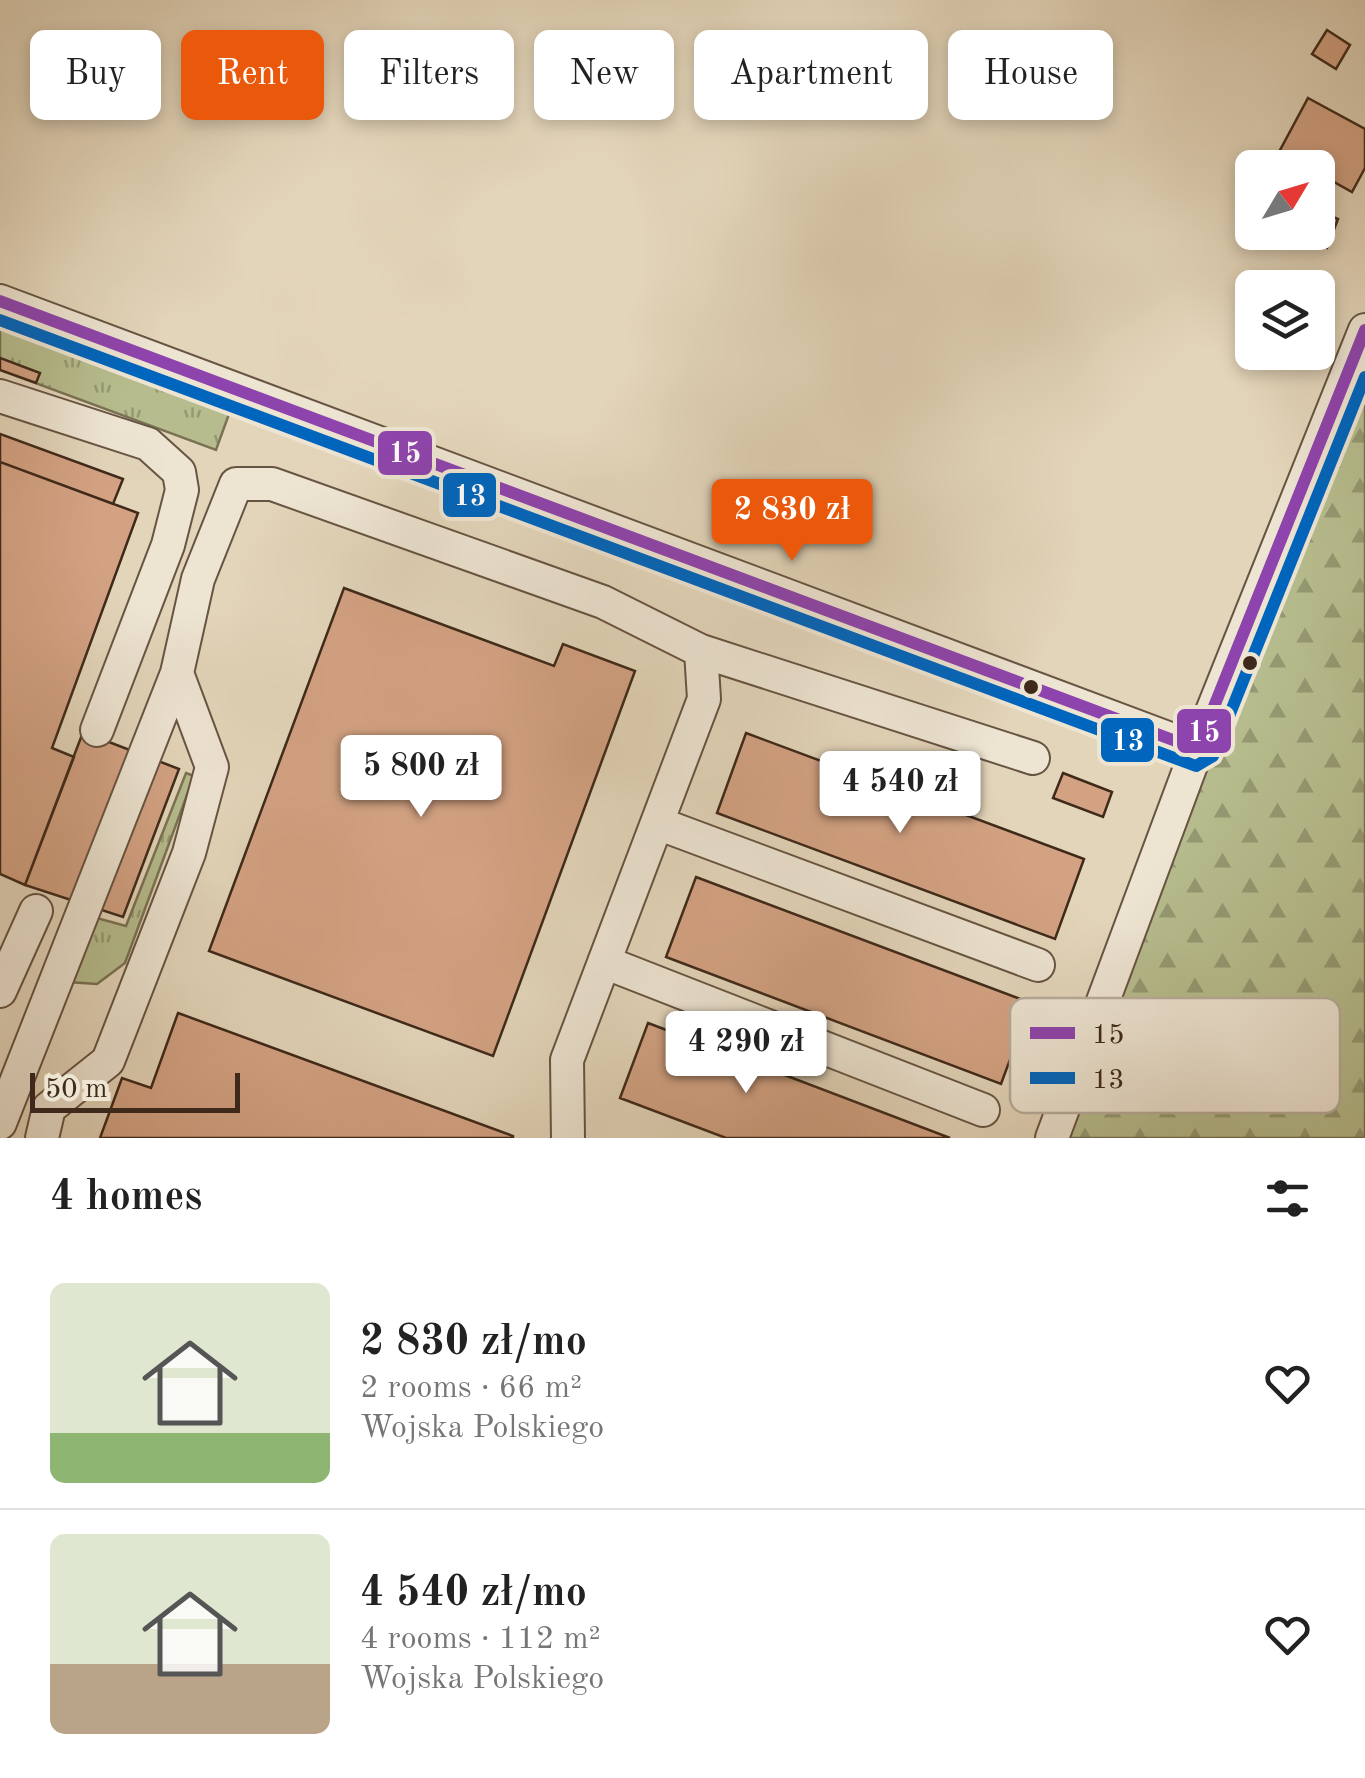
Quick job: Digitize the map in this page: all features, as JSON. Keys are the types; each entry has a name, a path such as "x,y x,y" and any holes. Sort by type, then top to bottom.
{"street":[{"path":"0,301 1197,749"},
{"path":"1104,998 1197,749 1365,330"},
{"path":"0,396 148,444 178,472 182,490 168,545 97,730"},
{"path":"0,1123 177,672 198,579 236,484 272,484 603,602 701,651 1032,758"},
{"path":"568,1138 567,1060 704,699 701,651"},
{"path":"42,1138 50,1108 108,1061 189,853 212,767 177,672"},
{"path":"656,824 1038,964"},
{"path":"0,992 36,911"},
{"path":"604,962 983,1110"},
{"path":"1052,1138 1061,1113"},
{"path":"0,1135 9,1138"}],"green space":[{"path":"0,328 229,414 216,450 0,370"},
{"path":"1365,354 1365,1138 1064,1138 1074,1113 1340,1113 1340,998 1118,998"},
{"path":"186,773 194,776 125,963 97,984 68,982 93,917 126,926"}],"building":[{"path":"1327,30 1350,45 1336,69 1312,54"},
{"path":"1308,98 1365,129 1365,168 1352,192 1335,182 1335,150 1280,150"},
{"path":"0,358 40,373 36,383 0,370"},
{"path":"0,434 123,479 113,504 0,462"},
{"path":"0,462 138,513 52,748 74,757 25,885 0,874"},
{"path":"344,588 554,666 563,644 635,671 493,1056 209,951"},
{"path":"83,732 179,769 123,917 25,885"},
{"path":"746,733 1084,859 1055,939 717,813"},
{"path":"1063,773 1112,792 1103,817 1053,798"},
{"path":"696,877 1018,998 1010,998 1010,1060 1001,1084 666,957"},
{"path":"178,1013 513,1138 100,1138 122,1078 151,1088"},
{"path":"648,1023 950,1138 726,1138 620,1098"}],"transit line":[{"name":"15","path":"0,301 1197,749 1365,330"},
{"name":"13","path":"0,320 1196,766 1213,756 1365,377"}]}
